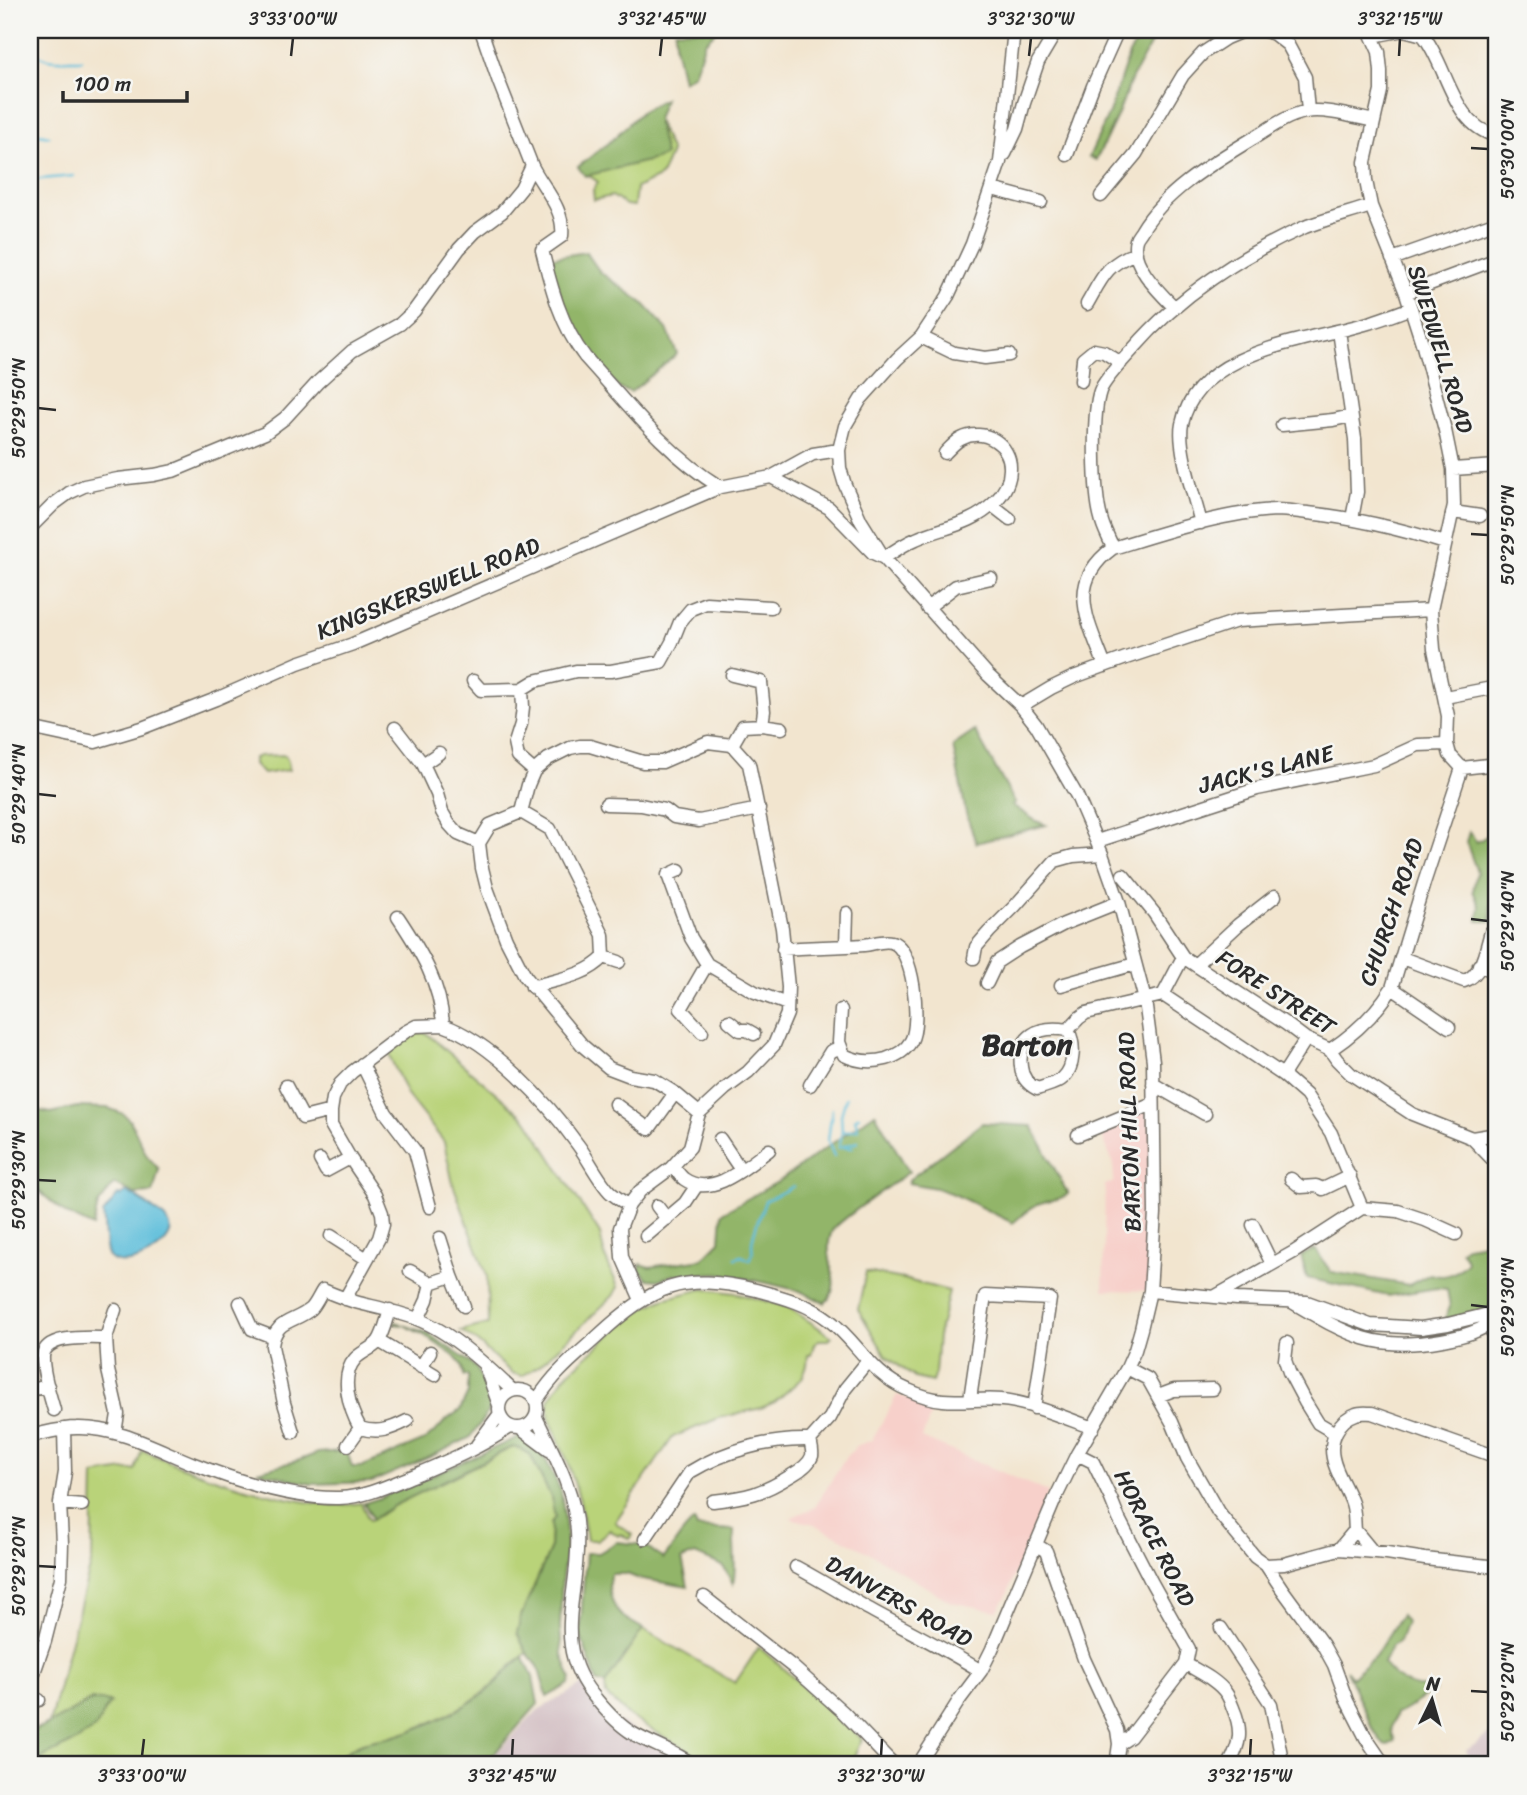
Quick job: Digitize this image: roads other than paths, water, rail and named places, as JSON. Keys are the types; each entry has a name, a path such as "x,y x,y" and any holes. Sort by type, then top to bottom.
{"street":[{"path":"481,30 532,166 550,194 562,222 562,236 542,250 558,306 574,342 676,456 719,487"},
{"path":"839,450 845,426 861,399 921,337 948,296 972,244 1000,162 1014,30"},
{"path":"1000,162 1017,129 1038,62 1057,30"},
{"path":"1067,155 1118,30"},
{"path":"1101,196 1136,154 1183,75 1203,53 1226,38 1245,30"},
{"path":"1262,30 1274,34 1288,45 1305,77 1308,111"},
{"path":"1371,33 1405,30 1423,35 1438,58 1465,114 1474,124 1497,136"},
{"name":"SWEDWELL ROAD","path":"1371,33 1379,52 1381,91 1365,162 1366,181 1371,206 1406,293 1423,346 1453,469 1454,505 1431,610 1434,649 1448,716 1447,744 1450,755 1460,766"},
{"path":"1174,307 1146,276 1136,253 1136,240 1149,219 1168,198 1218,160 1290,116 1308,111 1374,121"},
{"path":"30,528 54,504 84,486 173,471 265,433 285,418 318,382 352,351 400,324 414,311 459,249 475,232 502,212 521,189 532,166"},
{"path":"992,189 1041,202"},
{"path":"1113,548 1100,518 1097,485 1095,428 1100,390 1146,334 1174,307 1239,262 1308,226 1371,206"},
{"path":"1392,258 1497,222"},
{"path":"1087,304 1109,268 1120,259 1136,253"},
{"path":"1406,293 1497,259"},
{"path":"1201,523 1181,441 1182,423 1199,388 1245,356 1365,324 1411,308"},
{"path":"1339,331 1355,439 1357,492 1352,519"},
{"path":"921,337 954,353 985,358 1009,355"},
{"path":"1081,382 1083,359 1094,350 1104,352 1121,363"},
{"path":"1282,425 1351,416"},
{"path":"771,477 830,508 873,553 884,558 918,538 957,526 992,505 1002,494 1009,480 1010,466 1006,454 997,442 987,435 974,434 958,440 945,453"},
{"name":"KINGSKERSWELL ROAD","path":"30,728 95,742 142,728 298,663 353,644 719,487 771,477 813,454 839,450"},
{"name":"BARTON HILL ROAD","path":"839,450 845,485 861,521 884,558 988,675 1037,725 1077,796 1119,902 1144,1000 1153,1061 1155,1213 1150,1291 1135,1350 1077,1454 981,1671 918,1765"},
{"path":"1453,469 1497,467"},
{"path":"992,505 1010,519"},
{"path":"1105,666 1084,610 1084,595 1093,567 1113,548 1201,523 1280,510 1352,519 1445,543"},
{"path":"1452,512 1480,516"},
{"path":"927,608 956,586 991,578"},
{"path":"479,704 477,685 522,688 575,665 611,671 661,662 680,622 691,609 706,603 771,607"},
{"path":"1021,706 1074,677 1237,621 1431,610"},
{"path":"732,674 761,682 764,711 762,725"},
{"path":"1445,697 1497,687"},
{"path":"522,688 521,724 515,743 518,757 534,771"},
{"path":"732,745 743,726 782,728"},
{"path":"395,728 423,764 449,824 458,834 479,843"},
{"path":"522,812 534,771 548,759 570,748 590,746 643,762 662,762 708,742 732,745 750,765 782,929 788,987 787,1014 763,1039 748,1072 699,1113 690,1147 673,1166 640,1191 629,1205 620,1228 622,1257 641,1300"},
{"name":"JACK'S LANE","path":"974,958 976,947 1055,861 1099,848 1258,789 1374,765 1418,745 1447,744"},
{"path":"423,764 439,752"},
{"path":"1460,766 1497,764"},
{"name":"CHURCH ROAD","path":"1330,1050 1385,1000 1392,988 1460,766"},
{"path":"606,804 641,805 699,821 759,809"},
{"path":"522,812 490,825 479,843 487,888 506,939 524,976 583,1046 609,1068 630,1076 654,1080 699,1113"},
{"path":"522,812 550,829 603,935 604,957 596,965 586,971 532,987"},
{"path":"655,878 673,872 691,938 707,964 754,992 787,1004"},
{"name":"FORE STREET","path":"1123,876 1154,913 1183,957 1306,1039 1330,1050 1351,1074 1412,1114 1472,1138 1497,1164"},
{"path":"1195,965 1238,925 1275,896"},
{"path":"988,982 997,962 1020,947 1064,924 1119,902"},
{"path":"846,945 847,913"},
{"path":"398,917 419,948 442,1004 443,1025"},
{"path":"1402,958 1464,981 1472,979 1491,932"},
{"path":"783,948 891,942 899,946 905,953 914,993 916,1025 912,1039 905,1049 875,1062 844,1055 839,1042 841,1010"},
{"path":"419,948 433,943"},
{"path":"604,957 619,962"},
{"path":"1068,1030 1086,1013 1163,995 1183,957"},
{"path":"702,1032 681,1009 707,964"},
{"path":"1061,985 1135,964"},
{"path":"1479,965 1497,973"},
{"path":"1392,988 1449,1027"},
{"path":"1163,995 1283,1075 1306,1095 1331,1133 1362,1208"},
{"path":"729,1021 740,1030 747,1030 763,1039"},
{"path":"345,1299 379,1238 383,1224 382,1213 374,1195 331,1125 333,1098 340,1084 416,1026 443,1025 456,1029 484,1046 548,1107 578,1144 610,1192 629,1205"},
{"path":"1055,1028 1068,1030 1072,1037 1070,1068 1062,1079 1037,1089 1031,1086 1022,1076 1019,1055 1022,1044 1028,1037 1040,1031 1055,1028"},
{"path":"1283,1075 1306,1039"},
{"path":"810,1084 831,1051 840,1048"},
{"path":"362,1065 386,1113 415,1151 430,1208"},
{"path":"1153,1084 1205,1114"},
{"path":"286,1086 303,1118 331,1111"},
{"path":"615,1104 645,1135 675,1094"},
{"path":"1077,1135 1153,1104"},
{"path":"1472,1138 1497,1134"},
{"path":"720,1139 741,1170"},
{"path":"673,1166 683,1178 697,1185 715,1183 726,1180 769,1150"},
{"path":"320,1169 350,1158"},
{"path":"1291,1179 1301,1187 1316,1186 1323,1189 1350,1176"},
{"path":"646,1236 685,1203 697,1185"},
{"path":"414,1196 427,1194"},
{"path":"657,1206 667,1219"},
{"path":"1214,1297 1294,1252 1362,1208 1398,1211 1456,1234"},
{"path":"1253,1225 1272,1264"},
{"path":"331,1236 340,1248 367,1259"},
{"path":"440,1238 464,1306"},
{"path":"410,1271 431,1283 453,1276"},
{"path":"536,1401 558,1372 641,1300 678,1284 708,1281 740,1286 802,1303 830,1321 883,1377 907,1390 944,1400 1004,1400 1093,1428"},
{"path":"418,1319 431,1283"},
{"path":"293,1432 289,1401 272,1346 273,1336 280,1325 313,1307 319,1288 345,1299 418,1319 484,1363 513,1390"},
{"path":"1150,1291 1312,1302 1370,1325 1421,1328 1497,1312"},
{"path":"970,1399 985,1296 1049,1299 1034,1408"},
{"path":"1292,1301 1334,1327 1382,1343 1427,1343 1477,1332 1493,1322 1497,1343"},
{"path":"240,1303 252,1329 273,1336"},
{"path":"115,1310 106,1338 108,1370 118,1414 115,1433"},
{"path":"360,1428 351,1408 347,1382 350,1367 355,1359 379,1341 390,1310"},
{"path":"246,1316 259,1311"},
{"path":"54,1410 43,1357 45,1349 52,1343 80,1338 106,1338"},
{"path":"379,1341 435,1375"},
{"path":"1287,1343 1286,1360 1289,1372 1304,1402 1318,1423 1335,1433"},
{"path":"421,1367 430,1352"},
{"path":"810,1440 830,1418 845,1388 867,1362"},
{"path":"484,1363 503,1421 534,1437 554,1455"},
{"path":"1127,1368 1148,1379 1172,1422 1187,1458 1218,1512 1255,1557 1266,1565 1324,1645 1366,1738 1381,1760 1388,1765"},
{"path":"526,1391 558,1372"},
{"path":"31,1390 48,1386"},
{"path":"1158,1396 1174,1390 1213,1389"},
{"path":"30,1436 64,1429 86,1428 115,1433 225,1476 281,1490 348,1497 372,1492 450,1460 475,1448 493,1439 516,1428 529,1425 536,1417 538,1407 532,1395 526,1391 513,1390 503,1396 491,1428 475,1448"},
{"path":"1339,1549 1354,1530 1354,1511 1332,1458 1332,1443 1340,1425 1352,1416 1372,1413 1497,1457"},
{"path":"536,1417 565,1478 578,1531 569,1637 572,1655 584,1684 613,1718 632,1733 693,1765"},
{"path":"360,1428 381,1432 407,1421"},
{"path":"348,1445 360,1428"},
{"path":"30,1684 61,1578 60,1503 65,1472 64,1429"},
{"path":"645,1539 690,1472 730,1452 785,1439 810,1440"},
{"path":"713,1501 746,1497 771,1489 809,1462 813,1452 810,1440"},
{"name":"HORACE ROAD","path":"1077,1454 1093,1462 1119,1519 1189,1649 1186,1664"},
{"path":"60,1503 82,1505"},
{"path":"1354,1530 1373,1552"},
{"path":"1035,1544 1046,1550 1084,1660 1117,1730 1119,1744 1116,1765"},
{"path":"1266,1565 1284,1564 1339,1549 1497,1567"},
{"name":"DANVERS ROAD","path":"796,1567 981,1671"},
{"path":"704,1597 793,1667 843,1712 894,1765"},
{"path":"1221,1628 1271,1704 1283,1765"},
{"path":"1119,1744 1130,1737 1186,1664 1227,1693 1236,1714 1240,1724 1238,1748 1229,1765"}],"water":[{"path":"127,1192 164,1218 170,1226 170,1234 157,1249 147,1255 136,1260 116,1262 107,1254 103,1214 118,1195"}],"waterway":[{"path":"30,47 47,59 82,60"},
{"path":"30,132 49,136"},
{"path":"30,180 74,176"},
{"path":"839,1148 841,1115 846,1098"},
{"path":"832,1109 828,1141 834,1156"},
{"path":"842,1132 858,1129 855,1119 859,1116"},
{"path":"841,1147 858,1142"},
{"path":"843,1147 853,1148"},
{"path":"736,1258 742,1256 750,1260 754,1235 765,1201 794,1186"}],"district":[{"name":"Barton","path":"1027,1045"}]}
